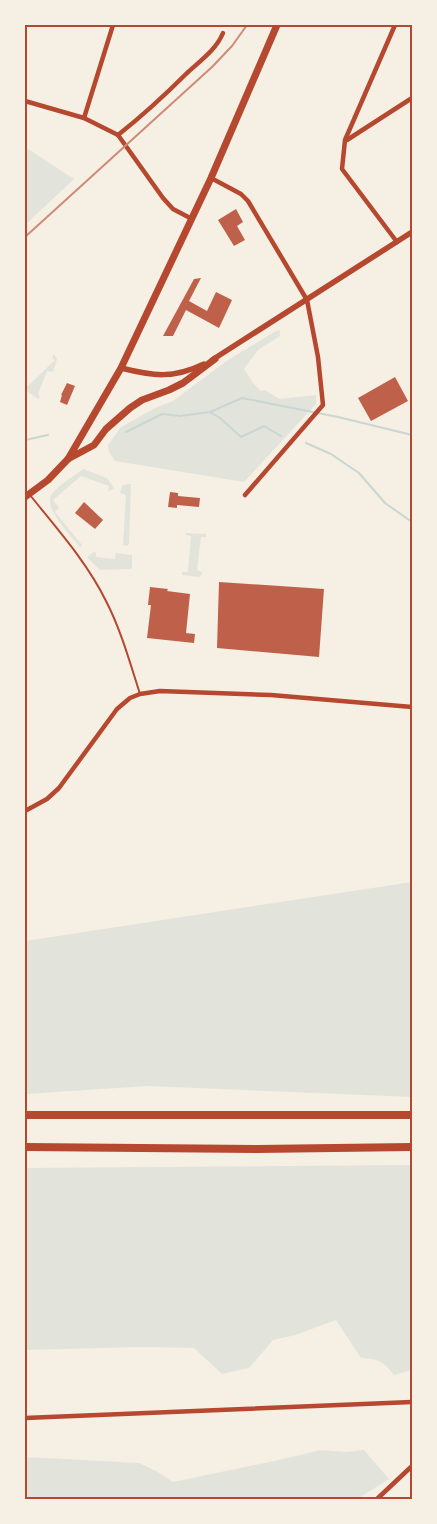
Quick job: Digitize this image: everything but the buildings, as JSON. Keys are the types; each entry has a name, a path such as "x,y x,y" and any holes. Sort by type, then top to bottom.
{"highway":[{"path":"25,1115 412,1115"},
{"path":"25,1147 257,1149 412,1147"}],"main road":[{"path":"68,459 121,368 211,178 277,25"},
{"path":"28,496 68,459 94,445 106,429 130,408 142,400 183,383 215,359 412,232"},
{"path":"121,368 161,376 194,370 215,359"}],"street":[{"path":"84,118 113,25"},
{"path":"395,25 345,140 342,169 397,242"},
{"path":"118,135 142,116 208,54 219,42 223,33"},
{"path":"345,140 412,98"},
{"path":"25,100 84,118 118,135 173,209 192,219"},
{"path":"211,178 241,194 248,201 307,300 318,357 323,405 246,495"},
{"path":"25,812 47,800 59,788 117,709 130,698 140,694 160,691 271,695 412,707"},
{"path":"25,1418 412,1402"},
{"path":"377,1499 412,1466"}],"lane":[{"path":"28,496 87,568 105,599 140,694"}],"shaded area":[{"path":"25,147 74,179 25,225"},
{"path":"280,330 280,336 258,350 244,369 261,391 265,390 279,399 316,395 316,404 244,482 115,461 109,452 108,445 121,427 155,408 173,401 228,360"},
{"path":"54,354 57,359 53,372 47,371 38,394 40,398 38,399 25,390 25,385 28,386 55,360 52,358"},
{"path":"83,469 107,478 114,488 108,492 109,486 81,476 53,500 59,508 55,512 82,545 80,547 54,514 50,500 52,494 59,487"},
{"path":"131,484 129,544 127,546 123,545 126,495 120,493 122,486"},
{"path":"186,533 206,534 206,537 201,537 197,570 202,572 202,574 199,577 182,575 182,572 188,572 191,536 186,535"},
{"path":"94,552 96,557 115,559 116,553 132,555 132,567 131,569 100,570 87,557"},
{"path":"412,882 412,1097 148,1086 25,1094 25,941"},
{"path":"412,1165 412,1370 394,1375 380,1362 361,1358 336,1320 295,1335 273,1340 249,1368 222,1374 194,1348 142,1347 25,1350 25,1168"},
{"path":"321,1450 346,1452 364,1450 389,1479 357,1499 25,1499 25,1457 139,1463 173,1482"}],"waterway":[{"path":"126,432 162,414 180,416 210,412 242,398 338,417 412,435"},
{"path":"210,412 220,418 241,437 264,426 281,436"},
{"path":"25,440 48,435"},
{"path":"306,443 331,454 359,473 385,503 412,522"}],"railway":[{"path":"25,237 212,67 232,46 247,25"}]}
